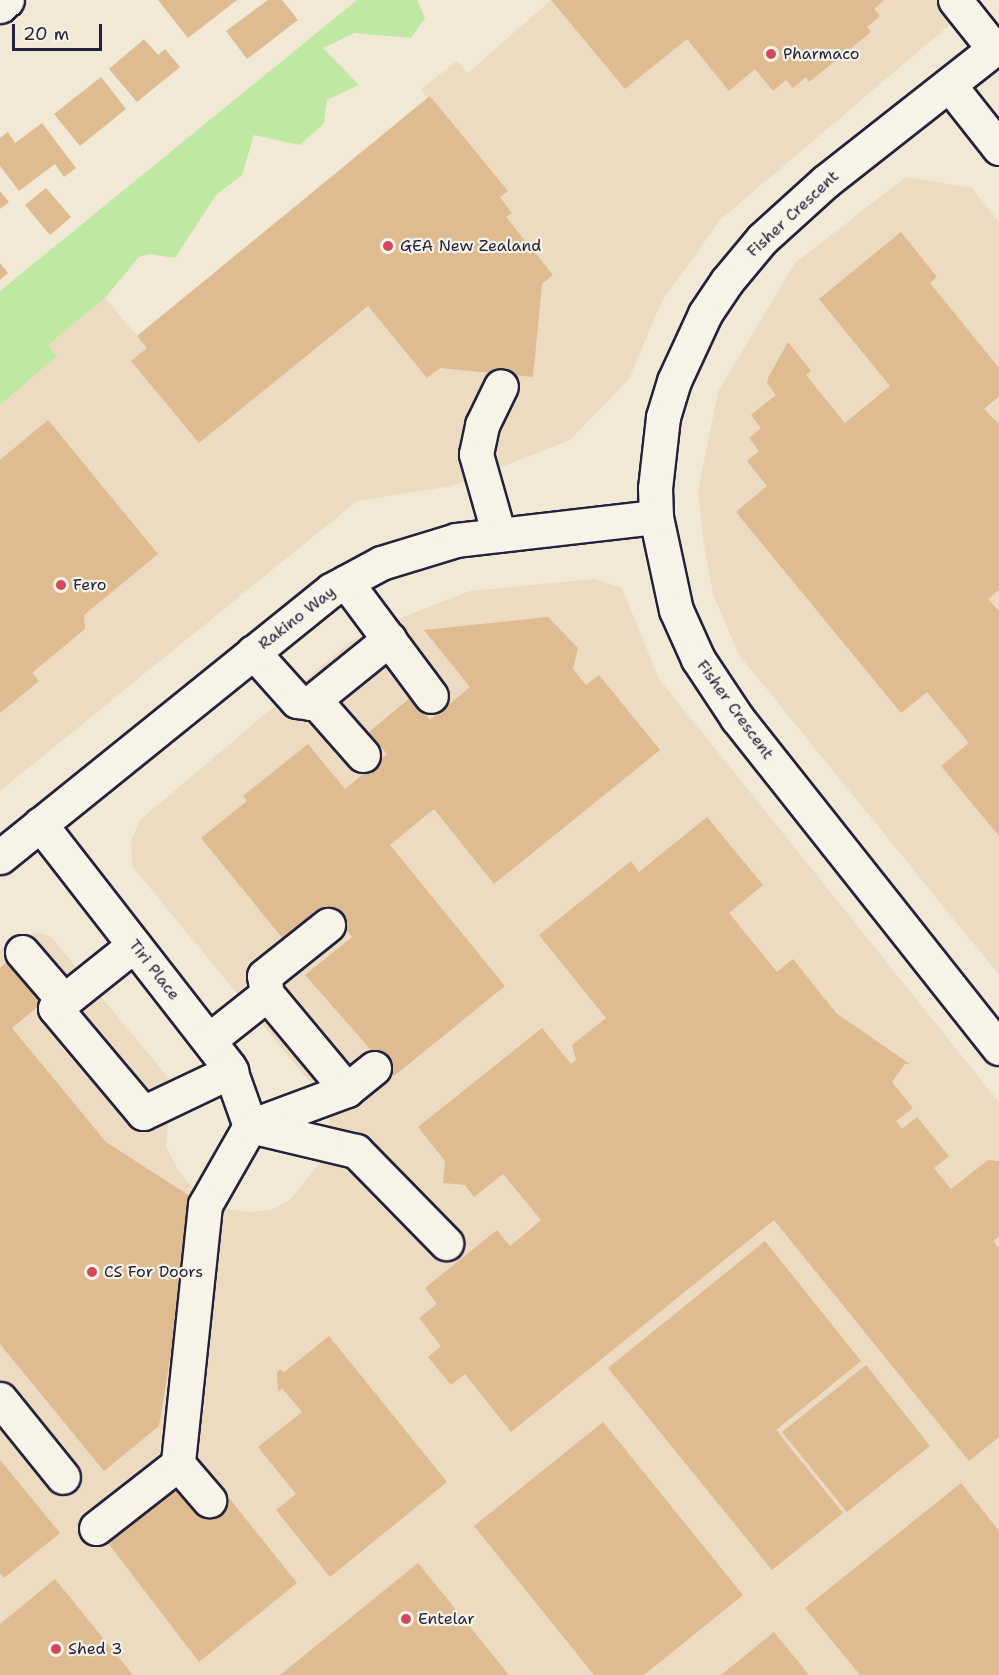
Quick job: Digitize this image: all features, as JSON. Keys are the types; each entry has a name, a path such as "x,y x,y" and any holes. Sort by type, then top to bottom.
{"street":[{"path":"0,6 7,0"},
{"path":"955,0 997,47"},
{"name":"Fisher Crescent","path":"997,47 826,181 762,238 726,281 705,314 674,381 663,417 655,488 656,517 676,610 715,686 999,1048"},
{"path":"950,86 999,148"},
{"path":"499,535 476,454 482,425 501,386"},
{"name":"Rakino Way","path":"0,857 254,652 346,582 416,550 499,535 656,517"},
{"path":"346,582 430,696"},
{"path":"310,703 389,639"},
{"path":"254,652 297,700 318,704 363,755"},
{"name":"Tiri Place","path":"40,824 231,1071 250,1126"},
{"path":"327,925 264,976 267,994 347,1090"},
{"path":"134,945 55,1008 143,1113 231,1071"},
{"path":"22,952 64,1001"},
{"path":"209,1040 267,994"},
{"path":"96,1528 178,1464 205,1204 250,1126 347,1090 374,1068"},
{"path":"250,1126 356,1151 446,1243"},
{"path":"0,1399 63,1477"},
{"path":"178,1464 209,1500"}],"shaded area":[{"path":"551,0 979,0 721,219 662,301 629,379 570,440 452,486 357,501 0,791 0,405 57,356 48,345 105,298 137,336 427,98 421,89 457,61 468,73"},
{"path":"906,177 972,188 999,222 999,975 739,655 713,594 704,546 698,491 718,392 795,263"},
{"path":"595,579 622,588 659,679 999,1102 999,1675 0,1675 0,950 22,935 39,933 51,937 172,1082 166,1147 179,1171 196,1192 220,1208 249,1212 271,1210 291,1199 322,1160 332,1109 132,866 131,842 139,821 350,642 393,621 470,591"}],"green space":[{"path":"357,0 417,0 425,18 411,38 355,33 323,48 359,85 327,100 324,123 300,145 254,135 242,175 216,195 175,258 149,254 139,257 105,298 48,345 57,356 0,405 0,291"}],"building":[{"path":"158,0 237,0 188,38"},
{"path":"268,0 282,0 298,20 247,59 226,31"},
{"name":"Pharmaco","path":"551,0 884,0 874,9 880,16 867,27 871,32 809,82 806,77 793,88 786,80 773,91 755,69 729,91 687,39 625,89"},
{"path":"144,39 158,55 165,49 180,67 137,102 109,69"},
{"path":"101,77 126,109 80,146 54,114"},
{"name":"GEA New Zealand","path":"430,96 508,191 500,197 512,213 506,217 553,275 542,284 533,377 440,368 427,378 368,306 199,443 131,361 147,348 137,336"},
{"path":"42,123 76,168 64,177 55,164 19,191 0,166 0,138 8,132 15,143"},
{"path":"46,188 71,217 50,235 25,205"},
{"path":"0,191 9,202 0,209"},
{"path":"901,232 937,277 930,283 999,368 999,396 984,409 999,424 999,590 988,599 999,611 999,836 941,766 969,743 927,692 901,713 736,512 767,486 747,461 759,451 749,438 761,428 751,415 776,395 767,383 768,378 788,342 811,371 806,375 845,423 890,386 819,299"},
{"path":"0,263 8,273 0,280"},
{"name":"Fero","path":"48,420 158,554 84,615 85,629 32,673 39,681 0,713 0,460"},
{"path":"548,617 578,648 573,669 586,685 599,675 660,750 494,884 434,809 390,845 505,986 394,1076 305,975 352,937 327,905 284,940 201,838 247,801 243,796 308,744 345,789 387,754 369,732 411,697 430,720 470,687 424,630"},
{"path":"707,817 763,885 729,913 777,972 793,959 836,1013 910,1064 905,1064 892,1082 913,1108 896,1121 902,1129 917,1117 949,1156 934,1168 951,1189 988,1160 999,1161 999,1236 993,1241 999,1248 999,1437 969,1461 774,1220 511,1432 465,1374 451,1385 428,1357 441,1346 419,1318 437,1304 425,1288 497,1230 510,1246 541,1220 503,1174 474,1197 465,1185 443,1183 445,1161 418,1127 542,1028 571,1064 576,1060 572,1045 606,1018 539,935 631,861 639,872"},
{"name":"CS For Doors","path":"14,957 48,998 12,1028 106,1142 196,1200 159,1426 104,1471 0,1344 0,968"},
{"path":"765,1241 861,1361 776,1430 843,1513 772,1570 608,1368"},
{"path":"329,1336 447,1482 330,1577 276,1510 296,1494 258,1447 302,1412 282,1388 278,1392 277,1372 281,1369 283,1373"},
{"path":"866,1365 930,1446 847,1512 782,1432"},
{"path":"603,1422 743,1595 644,1675 594,1675 474,1526"},
{"path":"0,1460 60,1533 4,1578 0,1573"},
{"path":"961,1483 999,1531 999,1675 860,1675 805,1608"},
{"path":"182,1484 207,1515 229,1498 297,1583 199,1662 108,1543"},
{"name":"Entelar","path":"418,1563 509,1675 280,1675"},
{"name":"Shed 3","path":"55,1579 133,1675 0,1675 0,1624"},
{"path":"774,1632 809,1675 721,1675"}],"place":[{"name":"Pharmaco","path":"771,54"},
{"name":"GEA New Zealand","path":"388,246"},
{"name":"Fero","path":"61,585"},
{"name":"CS For Doors","path":"92,1272"},
{"name":"Entelar","path":"406,1619"},
{"name":"Shed 3","path":"56,1649"}]}
